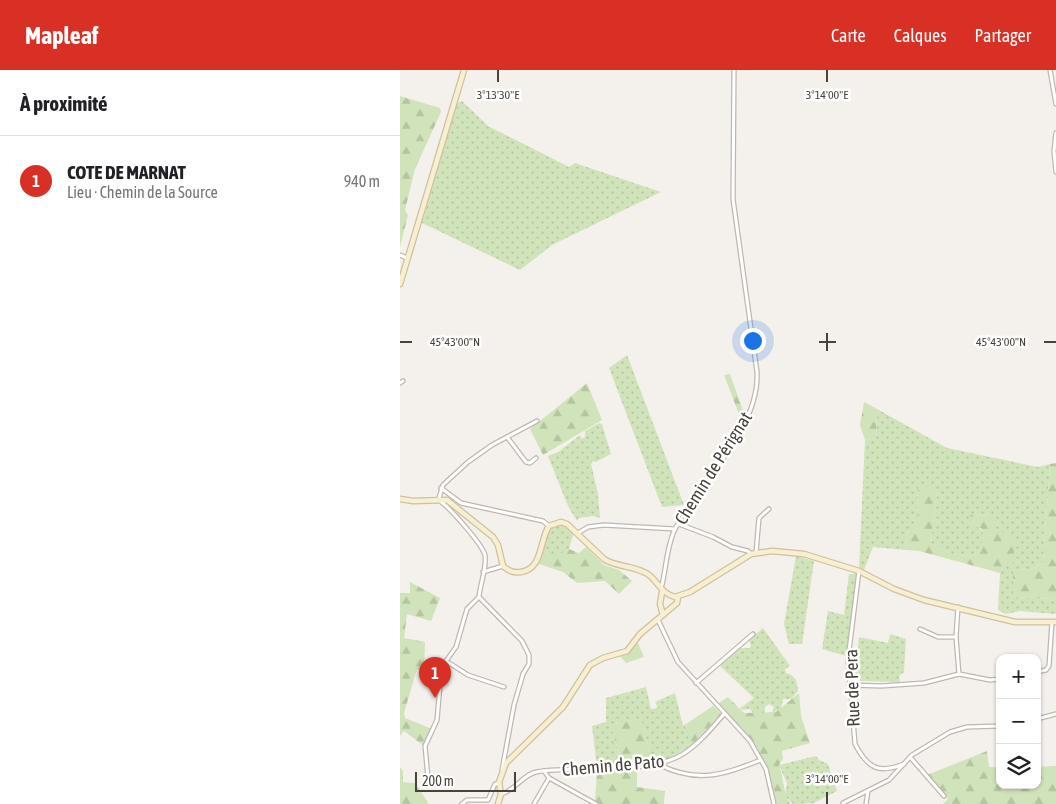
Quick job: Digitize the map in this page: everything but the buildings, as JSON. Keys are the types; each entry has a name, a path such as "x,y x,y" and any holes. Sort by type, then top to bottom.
{"street":[{"path":"400,284 464,70"},
{"name":"Chemin de Pérignat","path":"658,586 662,585 676,529 743,427 756,395 758,372 733,199 734,70"},
{"path":"1050,70 1056,104"},
{"path":"1056,133 1054,150 1056,172"},
{"path":"400,255 407,258"},
{"path":"437,499 440,488 468,462 507,437 537,421"},
{"path":"507,437 526,462 530,463 536,458"},
{"path":"440,488 461,503 482,506 511,516 543,521 549,526"},
{"path":"400,499 413,501 448,500 485,528 498,545 502,566 512,572 526,571 532,568 549,526 556,523 567,524 610,563 642,571 649,575 662,592 678,597 690,592 754,553"},
{"path":"437,499 454,512 484,551 479,597 467,608 456,647 446,661 439,682 437,720 425,746 428,778 431,781 443,781"},
{"path":"754,553 759,518 768,509"},
{"path":"679,524 732,547 754,553 783,551 804,554 859,571 904,594 1015,622 1054,621 1049,666 1046,670 1041,671"},
{"path":"578,533 588,528 604,525 676,529"},
{"path":"483,572 502,566"},
{"name":"Rue de Pera","path":"859,571 848,659 855,744 868,763 882,770 890,770 904,764"},
{"path":"662,592 660,604 663,615"},
{"path":"479,597 522,641 529,655 529,664 523,674 514,704 498,804"},
{"path":"502,770 513,755 563,707 590,665 603,658 627,650 640,634 677,603 678,597"},
{"path":"958,607 956,638 959,674"},
{"path":"658,620 678,662 750,740 768,777 774,804"},
{"path":"920,629 938,637 956,638"},
{"path":"696,683 753,634"},
{"path":"446,661 468,675 504,687"},
{"path":"849,684 881,686 924,683 959,674 996,679"},
{"name":"Chemin de Pato","path":"544,771 599,770 658,764 681,756 689,750 724,714"},
{"path":"1041,718 1056,714"},
{"path":"843,803 889,780 910,757 934,741 958,729 996,726"},
{"path":"910,757 944,796"},
{"path":"658,764 699,777 740,768 761,760"},
{"path":"501,794 531,774 544,771 549,778 596,804"},
{"path":"534,804 549,778"},
{"path":"462,804 467,800 488,800 495,784 500,783"},
{"path":"866,804 868,791"}],"green space":[{"path":"400,96 440,108 441,112 415,169 405,210 408,215 400,247"},
{"path":"462,101 488,126 569,167 575,163 661,192 552,245 520,270 422,223 457,103"},
{"path":"627,355 684,505 662,507 609,368"},
{"path":"730,374 745,416 741,425 738,422 740,417 724,375"},
{"path":"587,383 602,420 543,455 530,429"},
{"path":"864,402 877,409 876,438 865,440 860,425"},
{"path":"877,409 947,448 1038,467 1050,464 1043,562 1033,569 1013,570 1013,597 1056,599 1056,614 1020,611 1006,614 998,610 1000,573 1005,565 990,516 970,515 984,534 981,552 975,555 955,554 931,543 937,490 918,487 917,521 907,532 906,550 873,547 864,570 859,568 865,440 876,438"},
{"path":"599,423 602,424 611,454 596,462 593,461 591,464 598,494 600,518 593,516 579,518 577,521 568,506 548,456 558,452 580,435 582,439 585,437 585,431"},
{"path":"1056,463 1056,599 1013,597 1013,570 1033,569 1043,562 1050,464"},
{"path":"918,487 935,487 937,490 931,543 956,554 975,555 981,552 984,534 981,528 969,526 970,515 990,516 995,522 996,530 1015,535 1013,563 1005,565 1000,573 919,551 906,550 910,527 917,521"},
{"path":"561,524 574,532 569,549 559,555 541,555 549,528"},
{"path":"586,547 604,565 619,570 632,581 619,594 605,581 577,583 563,572 539,564 541,555 559,555 569,549 579,553"},
{"path":"796,556 814,561 802,644 789,644 784,624"},
{"path":"855,571 857,579 846,656 822,649 828,611 844,615 849,574 854,574"},
{"path":"410,582 440,598 431,621 407,614 404,638 425,642 424,671 417,669 404,713 405,718 432,729 424,746 404,731 400,736 400,593 410,593"},
{"path":"763,628 790,666 785,669 786,673 795,679 798,691 791,699 783,699 781,709 772,713 774,707 769,704 765,707 765,713 753,713 750,709 742,710 740,708 754,698 720,666 740,648 749,648 751,646 749,640"},
{"path":"890,634 906,639 904,672 899,676 900,682 861,681 851,677 853,660 850,658 857,658 859,637 888,643"},
{"path":"638,643 644,657 626,663 620,656"},
{"path":"646,687 651,709 658,708 655,702 675,693 683,726 692,745 669,759 652,761 641,718 611,725 622,766 597,768 592,726 606,722 606,698"},
{"path":"799,693 801,716 810,743 782,751 783,759 779,765 790,804 777,804 767,767 751,740 719,703 728,697 744,713 776,712"},
{"path":"713,706 721,714 692,745 683,726"},
{"path":"641,718 652,761 622,766 611,725"},
{"path":"987,751 989,767 996,767 996,789 1041,789 1041,767 1056,766 1056,804 943,804 948,799 927,775"},
{"path":"816,756 819,760 828,764 837,791 814,803 793,804 785,796 787,783 779,765"},
{"path":"400,767 403,771 403,782 415,783 429,804 400,804"},
{"path":"637,768 637,787 665,791 664,804 598,804 595,801 597,772"}],"place":[{"name":"COTE DE MARNAT","path":"435,698"}]}
